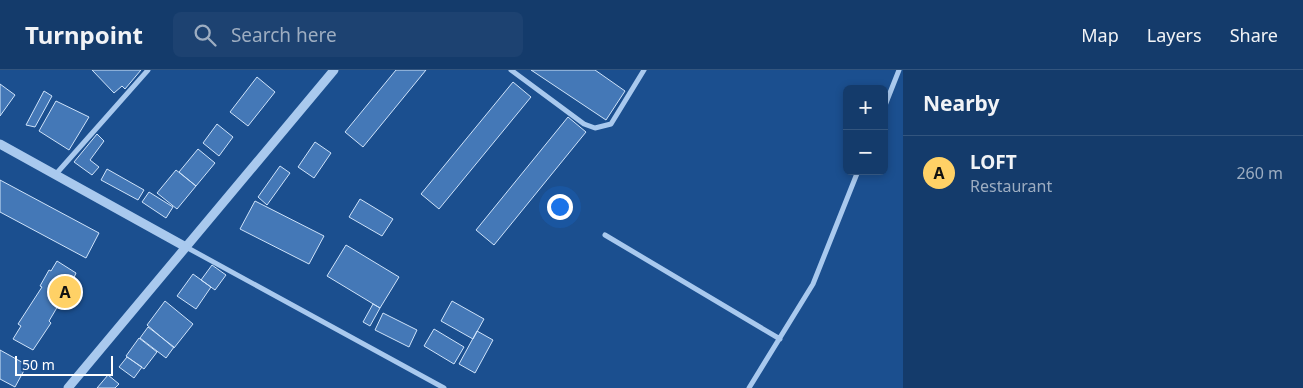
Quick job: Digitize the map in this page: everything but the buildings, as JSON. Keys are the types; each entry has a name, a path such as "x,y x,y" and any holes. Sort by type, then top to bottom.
{"street":[{"path":"56,174 148,70"},
{"path":"68,388 184,246 334,70"},
{"path":"511,70 584,124 595,128 606,127 616,119 644,70"},
{"path":"888,98 899,70"},
{"path":"0,144 444,388"},
{"path":"749,388 805,301 819,272 856,175"},
{"path":"605,235 780,339"}],"place":[{"name":"LOFT","path":"65,292"}]}
